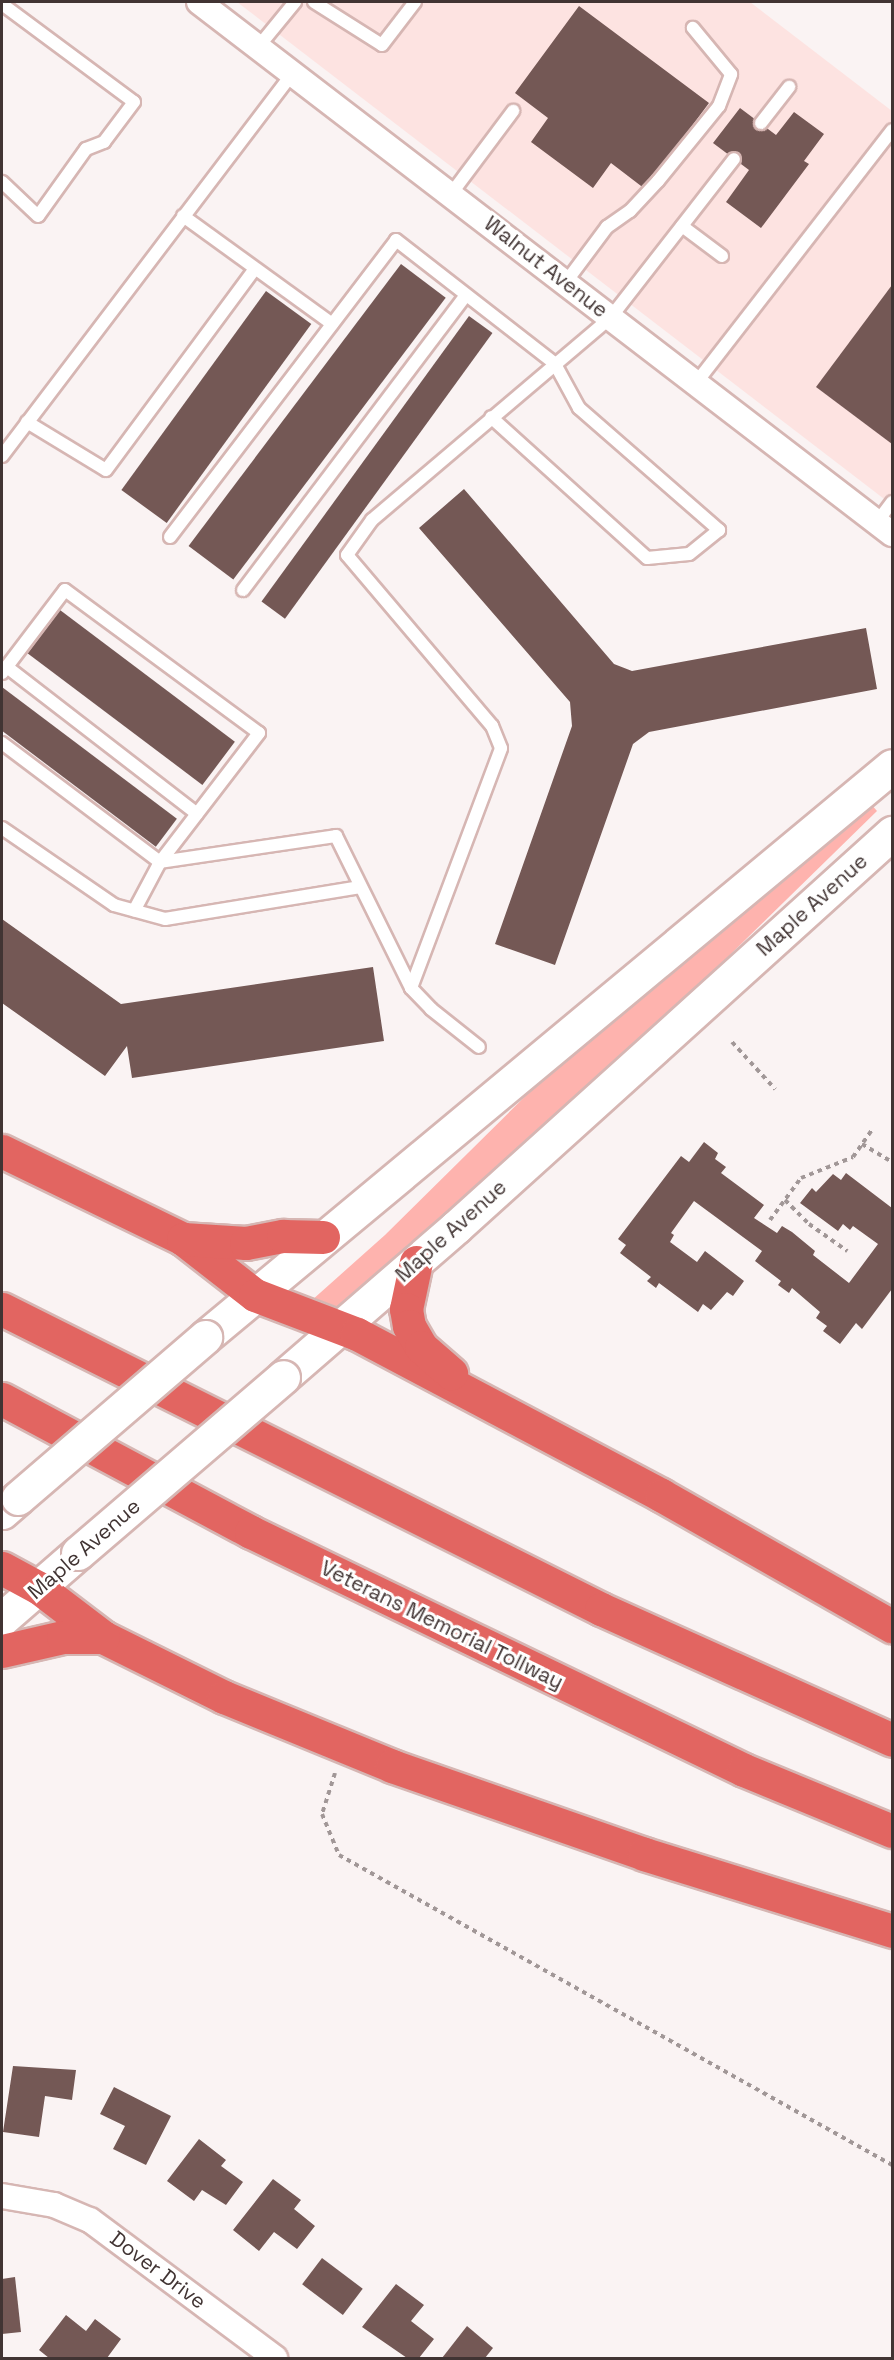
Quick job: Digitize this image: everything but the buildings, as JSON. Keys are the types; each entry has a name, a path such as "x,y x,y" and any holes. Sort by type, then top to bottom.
{"highway":[{"path":"2,1151 183,1239 255,1294 339,1329 357,1334 661,1495 892,1626"},
{"path":"183,1239 246,1243 283,1236 323,1237"},
{"path":"416,1262 406,1309 409,1326 421,1347 479,1398"},
{"path":"2,1309 601,1609 892,1740"},
{"name":"Veterans Memorial Tollway","path":"2,1399 262,1538 744,1770 892,1831"},
{"path":"2,1568 39,1588 103,1637 224,1697 344,1747 644,1854 892,1931"},
{"path":"2,1651 63,1636 103,1637"}],"main road":[{"path":"10,1505 323,1237 892,766"},
{"name":"Maple Avenue","path":"2,1619 416,1262 892,833"}],"street":[{"name":"Walnut Avenue","path":"199,2 885,528"},
{"name":"Dover Drive","path":"2,2196 31,2200 74,2212 118,2238 275,2358"}],"lane":[{"path":"259,46 295,2"},
{"path":"314,2 382,45 415,2"},
{"path":"2,4 134,102 104,142 87,149 38,216 2,182"},
{"path":"566,282 608,227 630,211 658,182 719,106 731,74 720,57 693,28"},
{"path":"2,456 293,72"},
{"path":"761,123 789,87"},
{"path":"451,194 513,111"},
{"path":"696,383 892,130"},
{"path":"411,988 501,748 492,726 347,555 372,520 611,317 734,159"},
{"path":"183,216 332,324"},
{"path":"682,226 723,256"},
{"path":"170,537 396,240 555,364 579,408 718,530 689,554 647,558 491,417"},
{"path":"27,422 106,470 255,269"},
{"path":"243,591 465,296"},
{"path":"885,528 892,502"},
{"path":"134,911 160,862 197,814 259,733 65,590 4,670 197,814"},
{"path":"2,743 160,862 336,836 411,988 431,1009 479,1047"},
{"path":"2,828 114,905 165,920 360,888"}],"path":[{"path":"732,1042 775,1089"},
{"path":"770,1220 801,1178 853,1157 872,1130"},
{"path":"862,1144 892,1162"},
{"path":"785,1200 809,1224 847,1251"},
{"path":"344,1747 322,1814 339,1855 892,2165"}],"shaded area":[{"path":"237,2 750,2 892,111 892,505"},
{"path":"870,803 877,811 688,996 335,1314 311,1301 385,1235 565,1057"}]}
